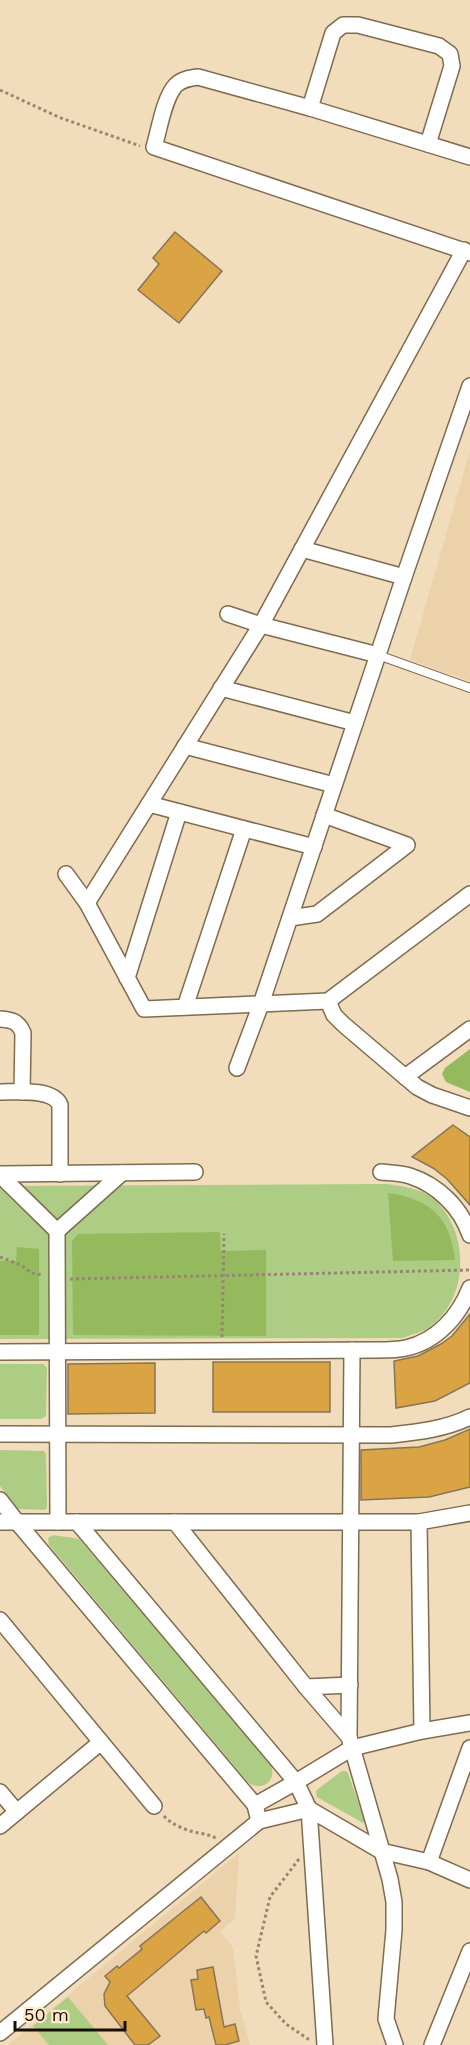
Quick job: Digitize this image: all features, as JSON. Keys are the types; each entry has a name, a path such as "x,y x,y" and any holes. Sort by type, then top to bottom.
{"street":[{"path":"310,108 333,33 343,25 358,25 439,46 450,54 452,66 428,144"},
{"path":"87,903 261,625 467,252 154,147 170,94 176,85 184,80 198,77 310,108 470,157"},
{"path":"237,1068 261,1004 470,386"},
{"path":"302,549 404,577"},
{"path":"228,614 261,625 378,655"},
{"path":"221,688 355,723"},
{"path":"185,746 334,785"},
{"path":"149,804 314,847"},
{"path":"127,978 179,812"},
{"path":"290,918 317,914 407,845 324,815"},
{"path":"185,1007 244,829"},
{"path":"66,874 87,903 144,1009 328,1001 470,894"},
{"path":"328,1001 334,1015 343,1024 417,1087 432,1095 470,1107"},
{"path":"0,1019 14,1021 23,1033 22,1092"},
{"path":"405,1077 470,1029"},
{"path":"0,1092 50,1094 58,1100 60,1105 60,1174"},
{"path":"381,1172 410,1176 436,1188 456,1207 470,1235"},
{"path":"57,1231 122,1173"},
{"path":"0,1175 195,1173"},
{"path":"0,1175 57,1231 58,1522"},
{"path":"0,1352 407,1348 434,1336 456,1316 470,1288"},
{"path":"352,1350 351,1742 390,1879 394,1902 394,1930 386,2019 394,2045"},
{"path":"0,1434 391,1435 430,1431 470,1417"},
{"path":"0,1500 255,1804 259,1821"},
{"path":"0,1522 419,1522 470,1513"},
{"path":"77,1522 296,1782 309,1809 325,2045"},
{"path":"175,1522 351,1742"},
{"path":"419,1522 422,1731"},
{"path":"0,1620 154,1806"},
{"path":"306,1687 350,1685"},
{"path":"255,1804 296,1782 351,1742 470,1723"},
{"path":"0,1826 101,1742"},
{"path":"429,1862 470,1748"},
{"path":"0,1791 17,1812"},
{"path":"0,2033 259,1821 309,1809 381,1851 429,1862 470,1880"},
{"path":"432,2045 470,1951"}],"lane":[{"path":"378,655 470,688"}],"path":[{"path":"0,90 61,118 144,147 154,147"},
{"path":"222,1351 224,1234"},
{"path":"0,1257 21,1265 32,1273 57,1279 470,1270"},
{"path":"154,1806 170,1822 191,1832 213,1836 226,1847"},
{"path":"312,1847 295,1862 270,1897 256,1956 266,2002 286,2024 318,2045"}],"shaded area":[{"path":"470,451 470,681 410,660"},
{"path":"239,1853 235,1919 220,1931 233,1948 240,2009 250,2045 8,2045"}],"green space":[{"path":"470,1049 470,1092 446,1082 442,1074 445,1068"},
{"path":"386,1184 417,1190 434,1199 446,1213 459,1247 458,1283 452,1300 442,1315 422,1331 402,1338 0,1339 0,1186"},
{"path":"388,1193 426,1205 443,1221 455,1260 393,1261"},
{"path":"220,1232 221,1251 266,1250 266,1336 73,1335 72,1241 78,1234"},
{"path":"17,1247 39,1249 39,1335 0,1335 0,1261 16,1261"},
{"path":"0,1364 43,1364 47,1368 46,1416 41,1419 0,1419"},
{"path":"0,1450 44,1451 46,1454 47,1508 44,1510 16,1507 0,1486"},
{"path":"53,1535 79,1539 270,1763 272,1775 267,1783 258,1786 247,1781 49,1545 48,1538"},
{"path":"342,1771 348,1773 365,1822 363,1823 317,1797 316,1791"},
{"path":"68,1997 108,2045 49,2045 33,2026"}],"building":[{"path":"175,232 222,271 179,323 138,290 159,264 153,258"},
{"path":"453,1125 470,1137 470,1205 447,1179 433,1168 412,1157"},
{"path":"470,1314 470,1383 435,1401 396,1408 394,1361 418,1356 441,1344 452,1336"},
{"path":"213,1362 330,1362 330,1412 213,1412"},
{"path":"155,1363 155,1413 68,1414 68,1364"},
{"path":"470,1429 470,1487 429,1497 361,1500 361,1450 419,1447 445,1440"},
{"path":"201,1897 220,1921 206,1933 204,1931 127,1996 160,2036 148,2045 135,2045 105,2006 104,1994 110,1982 105,1976 117,1966 119,1968 142,1949 140,1946"},
{"path":"213,1967 224,2027 235,2024 239,2041 225,2045 216,2045 209,2017 206,2018 204,2009 196,2010 191,1980 198,1979 197,1970"}]}
